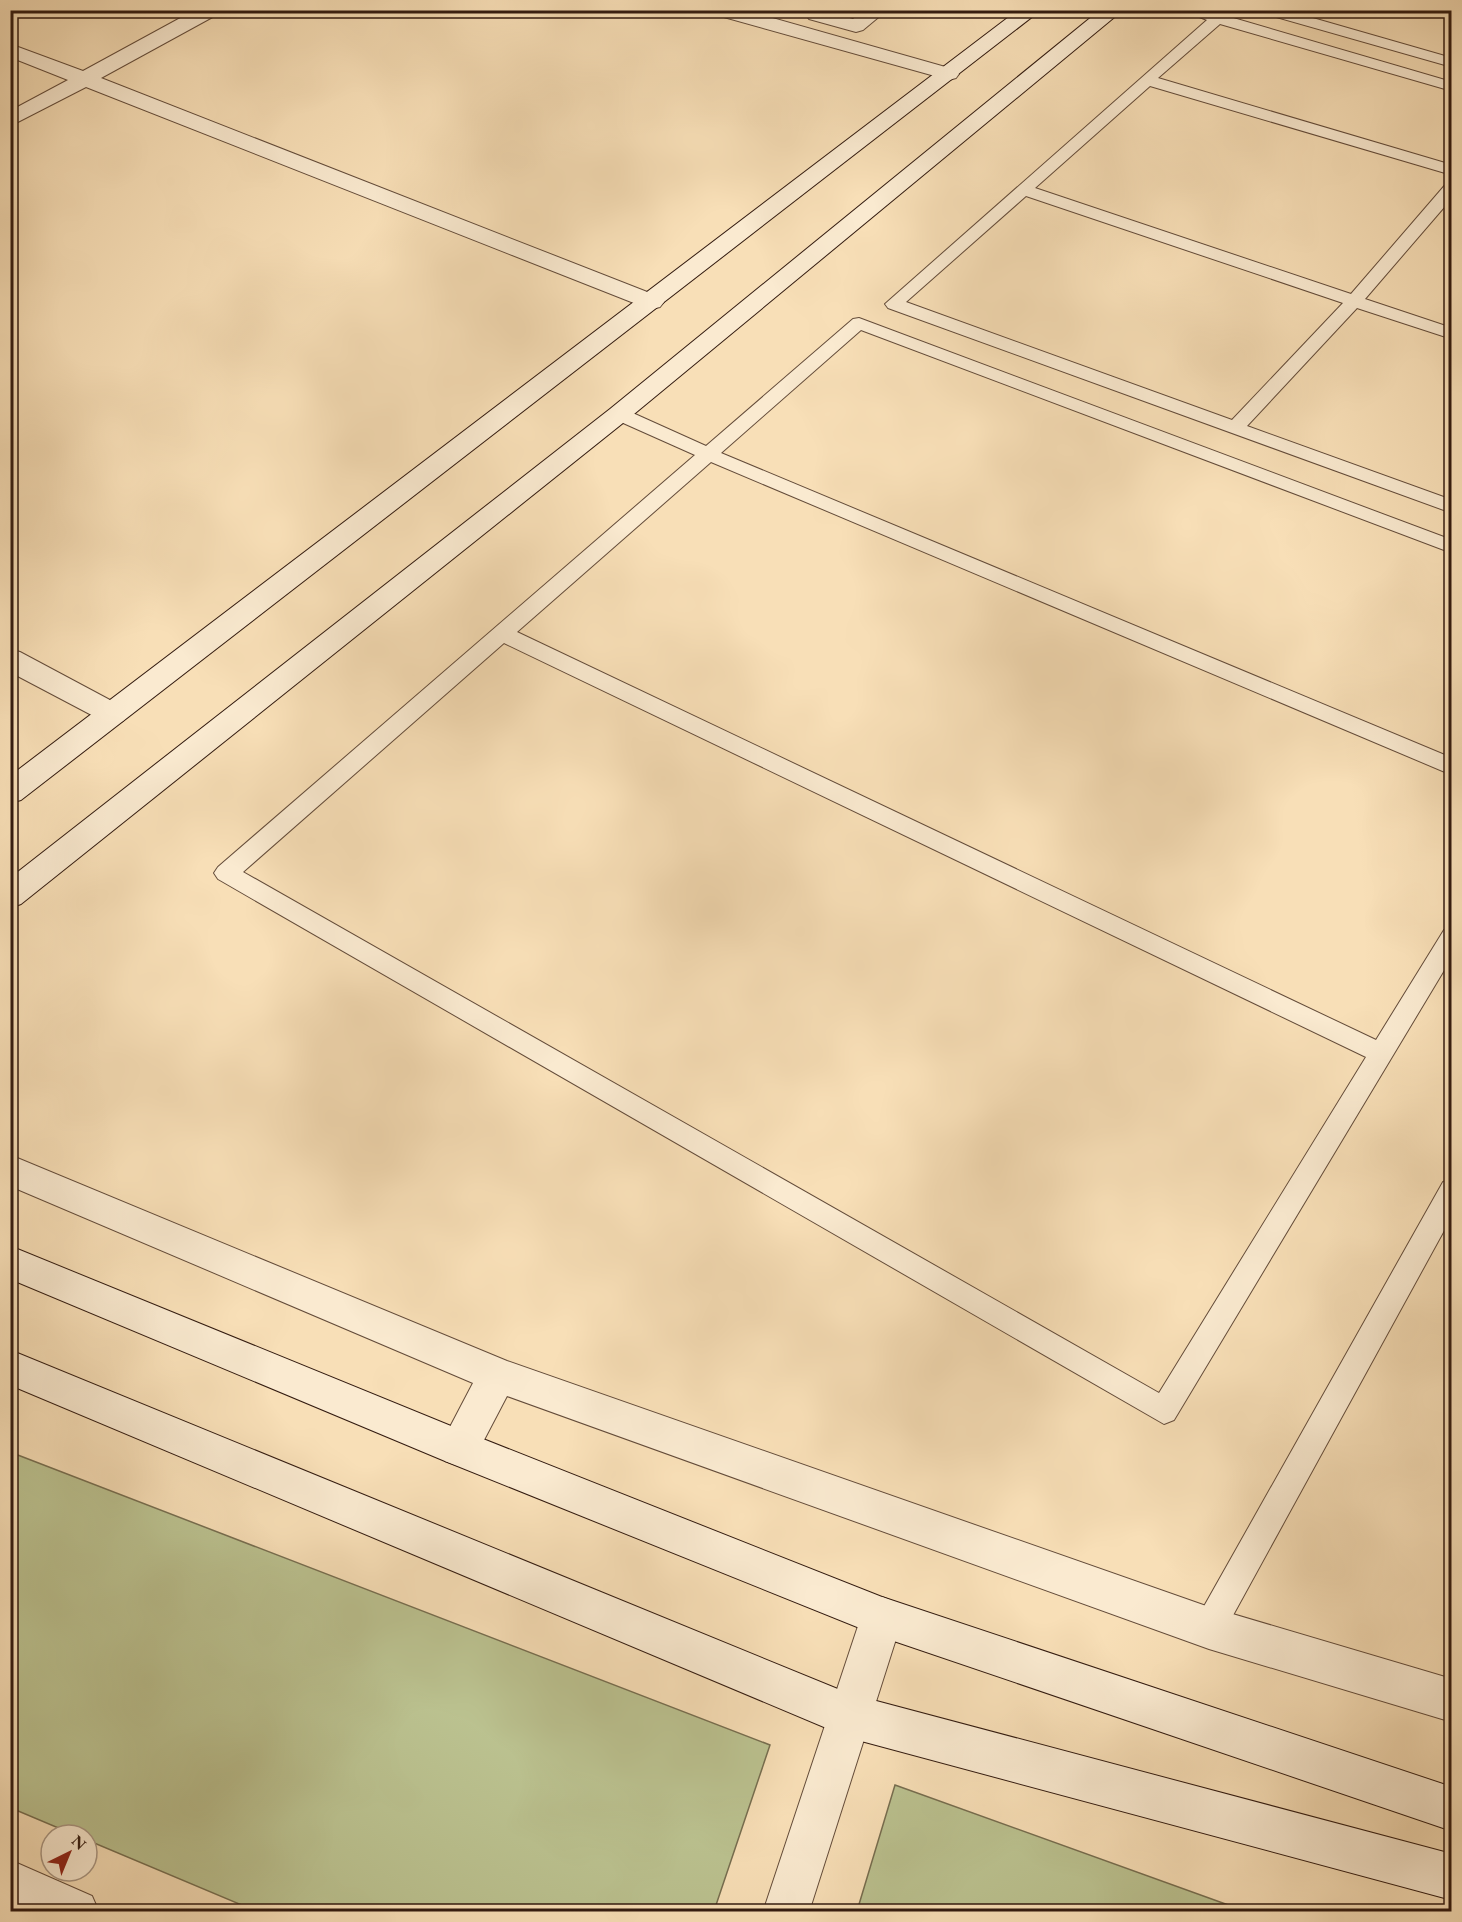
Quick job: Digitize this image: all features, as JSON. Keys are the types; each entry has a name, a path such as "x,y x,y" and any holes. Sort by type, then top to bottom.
{"street":[{"path":"10,120 211,10"},
{"path":"720,10 949,74"},
{"path":"800,10 856,26 877,10"},
{"path":"10,792 1031,10"},
{"path":"10,896 619,414 1113,10"},
{"path":"10,50 652,302"},
{"path":"10,658 113,714"},
{"path":"10,1170 498,1375 1209,1628 1452,1701"},
{"path":"10,1262 459,1448 882,1617 1452,1809"},
{"path":"10,1367 850,1716 1452,1877"},
{"path":"459,1448 498,1375"},
{"path":"786,1911 882,1617"},
{"path":"10,1883 76,1911"}],"lane":[{"path":"1189,10 1452,87"},
{"path":"1267,10 1452,63"},
{"path":"1216,19 894,304 1452,507"},
{"path":"1147,80 1452,170"},
{"path":"1236,427 1354,301 1452,187"},
{"path":"1023,189 1452,334"},
{"path":"1452,547 859,323 226,873 1164,1411 1452,936"},
{"path":"619,414 708,454 1452,767"},
{"path":"502,633 1381,1053"},
{"path":"1209,1628 1452,1190"}],"green space":[{"path":"10,1452 770,1745 714,1911 256,1911 99,1845 99,1823 47,1823 11,1808"},
{"path":"895,1785 1245,1911 857,1911"}]}
